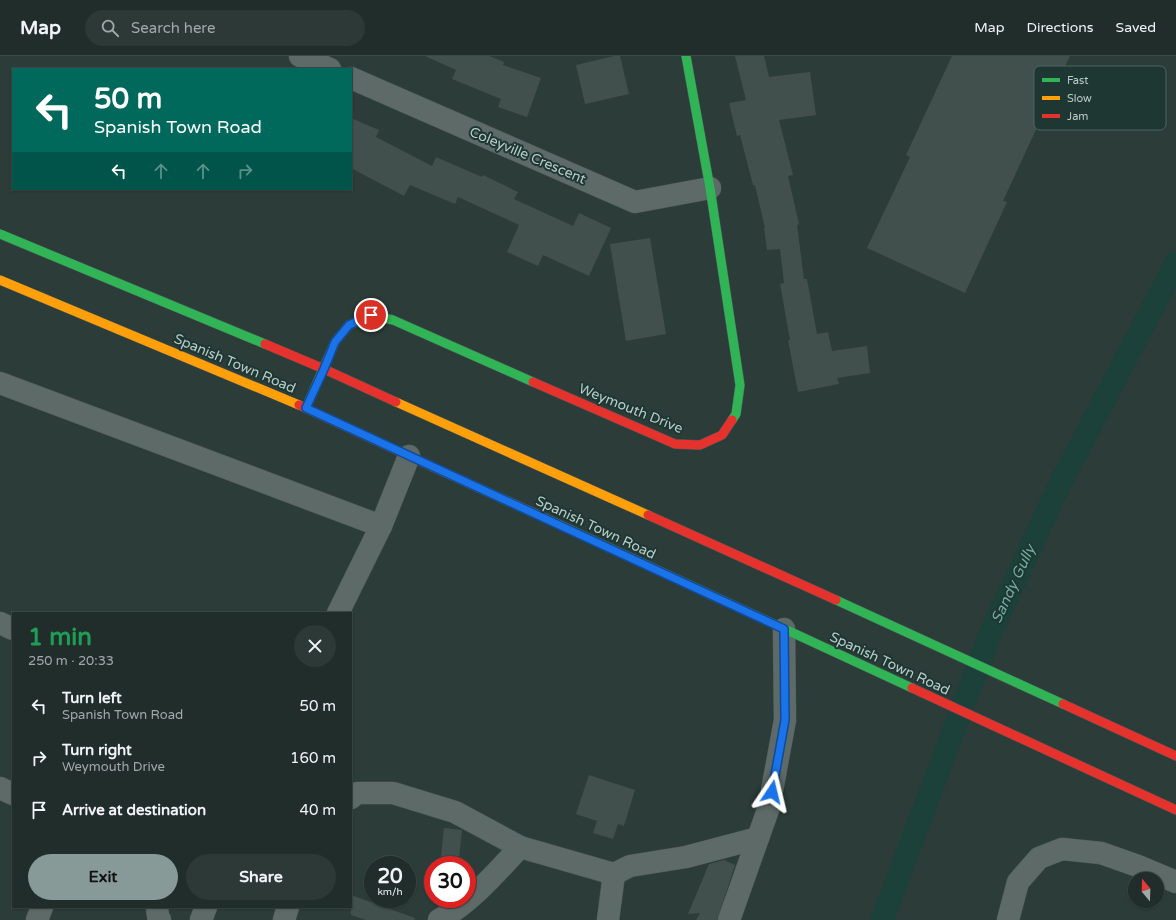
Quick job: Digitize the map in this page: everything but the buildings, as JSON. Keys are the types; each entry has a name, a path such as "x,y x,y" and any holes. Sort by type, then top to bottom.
{"main road":[{"name":"Weymouth Drive","path":"306,408 335,342 349,325 371,315 393,320 675,444 700,445 722,435 736,414 740,385 710,188 686,56"},
{"name":"Spanish Town Road","path":"0,234 324,369 825,595 1176,756"},
{"name":"Spanish Town Road","path":"0,280 306,408 1176,810"}],"street":[{"path":"300,56 328,68"},
{"name":"Coleyville Crescent","path":"352,78 635,202 710,188"},
{"path":"0,383 381,526"},
{"path":"338,612 381,526 409,456"},
{"path":"0,623 12,629"},
{"path":"729,920 769,807 785,720 784,629"},
{"path":"0,788 12,794"},
{"path":"352,797 357,793 393,793 456,812 520,847 614,874 630,866 686,857 758,838"},
{"path":"439,920 452,913 489,880 520,847"},
{"path":"1008,920 1018,882 1039,858 1062,849 1101,853 1138,866 1176,882"},
{"path":"608,920 614,874"},
{"path":"37,920 42,908"},
{"path":"157,908 160,920"},
{"path":"201,920 206,908"},
{"path":"284,920 288,908"}],"waterway":[{"name":"Sandy Gully","path":"882,920 990,634 1060,484 1176,263"}],"traffic: fast":[{"path":"686,56 710,188 740,385 736,414 732,420"},
{"path":"0,234 265,344"},
{"path":"306,408 335,342 349,325 371,315 393,320 533,382"},
{"path":"571,530 912,688"},
{"path":"836,600 1063,704"}],"traffic: slow":[{"path":"0,280 299,405"},
{"path":"396,402 648,515"},
{"path":"433,467 571,530"}],"traffic: jam":[{"path":"265,344 396,402"},
{"path":"533,382 675,444 700,445 722,435 732,420"},
{"path":"299,405 433,467"},
{"path":"648,515 836,600"},
{"path":"912,688 1176,810"},
{"path":"1063,704 1176,756"}],"route":[{"path":"371,315 349,325 335,342 306,408 784,629 785,720 772,792"}]}
